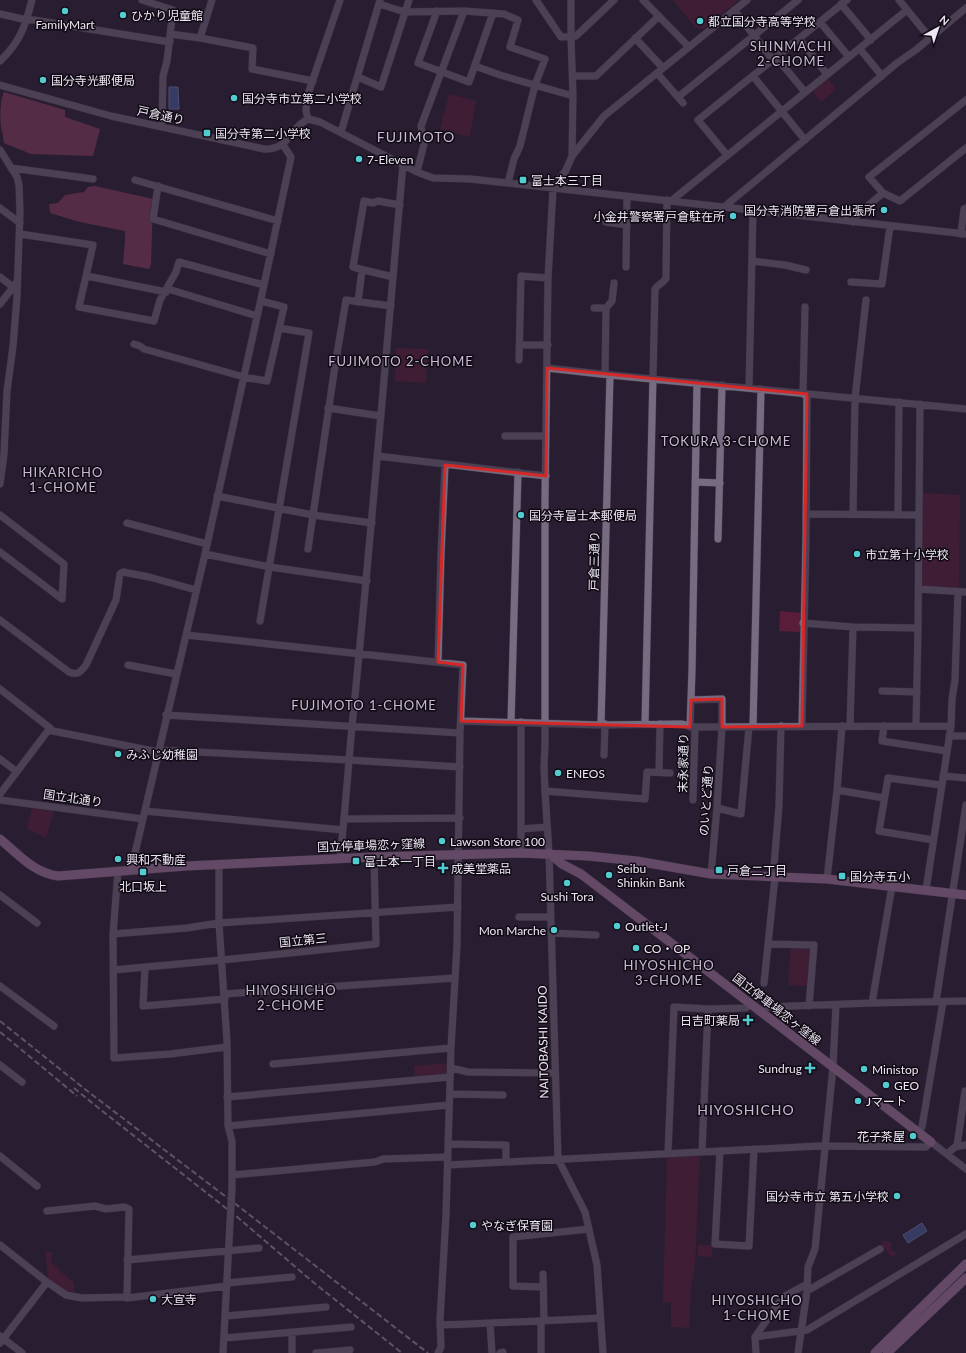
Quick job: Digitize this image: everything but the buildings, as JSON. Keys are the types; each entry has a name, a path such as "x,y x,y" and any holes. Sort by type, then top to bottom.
{"main road":[{"name":"国立停車場恋ヶ窪線","path":"0,839 31,865 51,875 58,876 220,864 340,858 521,852 637,861 711,874 827,879 966,895"},
{"name":"国立停車場恋ヶ窪線","path":"548,853 562,864 581,874 932,1142"},
{"path":"581,874 581,864 584,858 588,856"},
{"path":"875,1353 966,1264"},
{"path":"921,1308 966,1277"},
{"path":"887,1353 966,1277"}],"street":[{"path":"0,62 24,30 32,0"},
{"path":"142,0 173,10 170,42 163,76 162,126"},
{"path":"200,38 212,0"},
{"path":"308,119 306,103 340,0"},
{"path":"358,77 381,87 409,0"},
{"path":"536,0 561,37 576,36 614,0"},
{"path":"571,0 573,76 572,156"},
{"path":"643,0 689,47"},
{"path":"553,188 566,170 572,156 604,116 747,0"},
{"path":"657,73 681,100 754,35 798,0"},
{"path":"899,0 930,38"},
{"path":"341,132 379,2 405,12 464,11 504,14 518,20 510,47 544,59 535,85 520,146 514,159 508,183"},
{"path":"727,155 698,120 844,2 871,40"},
{"path":"724,207 966,8"},
{"path":"734,10 754,35 805,92"},
{"path":"646,724 655,289 657,285 666,278 669,201 907,10"},
{"path":"437,11 418,62 469,82 493,13"},
{"path":"417,172 424,144 421,126 464,11"},
{"path":"0,14 27,20 170,42"},
{"path":"573,76 596,76 659,16"},
{"path":"820,22 849,58"},
{"path":"170,34 253,48 252,69 313,81"},
{"path":"635,38 663,68"},
{"path":"798,40 827,74"},
{"path":"860,49 882,76"},
{"path":"475,66 573,96"},
{"path":"753,76 805,140"},
{"name":"戸倉通り","path":"0,85 111,116 264,149 274,149 283,144"},
{"path":"966,100 869,177 883,193 900,201 966,148"},
{"path":"308,119 320,122 417,172 433,178 470,179 508,183 964,234 964,210 966,208"},
{"path":"130,870 205,554 278,221 291,157 283,144 299,126 308,119"},
{"path":"0,150 19,185 20,224 15,284 13,346 7,391 4,454 0,484"},
{"path":"340,858 367,582 403,165"},
{"path":"11,168 93,179"},
{"path":"135,180 278,221"},
{"path":"158,186 153,219 271,254"},
{"name":"NAITOBASHI KAIDO","path":"553,188 548,278 545,791 556,1073 556,1117 558,1158 585,1212 597,1264 603,1353"},
{"path":"853,222 857,215 883,193"},
{"path":"626,267 627,196"},
{"path":"394,277 354,267 364,201 373,203 378,201 400,205"},
{"path":"0,208 20,224"},
{"path":"749,388 753,210"},
{"path":"606,222 627,225"},
{"path":"851,282 882,284 890,226"},
{"path":"20,234 93,246 79,307 154,321 160,300 167,290 179,262 264,285"},
{"path":"752,261 785,264 806,270"},
{"path":"358,302 362,270"},
{"path":"87,276 167,290 257,316"},
{"path":"518,360 521,276 548,278"},
{"path":"0,277 15,284"},
{"path":"594,308 606,308 612,301 614,283"},
{"path":"0,304 15,284"},
{"path":"308,549 328,408 346,300 391,306"},
{"path":"853,514 855,398 866,300"},
{"path":"134,344 144,349 244,377 267,381 284,307 261,301"},
{"path":"802,726 806,514 805,306"},
{"name":"戸倉三通り","path":"604,755 603,724 608,375 606,308"},
{"path":"260,621 309,333 279,328"},
{"path":"519,345 548,345"},
{"path":"547,368 966,409"},
{"name":"末永家通り","path":"693,800 691,700 697,383"},
{"path":"718,539 722,385"},
{"path":"717,808 741,814 751,727 761,389"},
{"path":"898,514 899,402"},
{"path":"916,725 920,404"},
{"path":"328,408 381,416"},
{"path":"505,436 546,436"},
{"path":"377,456 546,476"},
{"path":"438,662 440,569 445,465"},
{"path":"511,722 518,472"},
{"path":"695,482 720,483"},
{"path":"217,496 314,515 372,524"},
{"path":"806,514 919,515"},
{"path":"0,515 64,564 62,599 0,552"},
{"path":"128,523 207,544"},
{"path":"205,554 367,582"},
{"path":"0,620 74,674 80,673 86,665 116,600 120,574 123,572 149,577 196,590"},
{"path":"918,589 966,592"},
{"path":"926,890 951,726 952,699 955,680 958,592"},
{"path":"803,623 853,627 918,628"},
{"path":"850,726 853,627"},
{"path":"186,635 463,665 460,733 458,907 439,1352"},
{"path":"128,665 176,674"},
{"path":"0,689 50,727 0,794"},
{"path":"887,689 917,692"},
{"name":"のいとど通り","path":"691,700 722,699 722,727 717,808 711,874"},
{"path":"166,714 460,733"},
{"path":"461,721 681,724 692,727 951,726"},
{"path":"521,722 521,852"},
{"path":"659,772 660,724"},
{"path":"764,983 779,806 781,726"},
{"path":"827,879 837,790 842,726"},
{"path":"884,726 882,741 947,751"},
{"path":"48,730 158,751 460,767"},
{"path":"949,736 966,736"},
{"path":"0,759 16,771"},
{"path":"545,791 645,799 647,772 670,773"},
{"path":"943,776 966,778"},
{"path":"933,840 879,831 888,778 941,785"},
{"path":"837,790 884,798"},
{"name":"国立北通り","path":"0,800 143,819"},
{"path":"919,1132 922,1127 940,1002 953,893 966,805"},
{"path":"144,811 343,830"},
{"path":"344,819 460,818"},
{"path":"521,829 547,827"},
{"name":"国立第三","path":"113,970 376,944 374,857"},
{"path":"220,864 220,923 227,1047 228,1126 232,1141 232,1188 223,1353"},
{"path":"118,871 113,934 114,1058 170,1054 227,1047"},
{"path":"872,1003 892,886"},
{"path":"0,895 37,923"},
{"path":"113,934 187,928 220,923 458,907"},
{"path":"519,917 550,917"},
{"path":"551,933 596,935"},
{"path":"768,944 814,945 809,1006"},
{"path":"145,967 143,1006 224,996 455,978"},
{"path":"0,986 54,1026"},
{"path":"761,1012 766,1007 966,1001"},
{"path":"668,1154 674,1007 746,1008 750,1003"},
{"path":"798,1353 807,1288 808,1267 815,1249 833,1067 836,1005"},
{"path":"702,1151 708,1008"},
{"path":"273,1064 451,1048"},
{"path":"0,1065 22,1082"},
{"path":"451,1068 468,1072 556,1073"},
{"path":"227,1097 450,1077"},
{"path":"957,1146 965,1091"},
{"path":"450,1094 503,1094"},
{"path":"228,1126 449,1104"},
{"path":"232,1175 375,1162 383,1159 506,1162 558,1158 825,1146 926,1147 932,1142 966,1169"},
{"path":"448,1144 506,1145 506,1162"},
{"path":"947,1154 957,1146 966,1145"},
{"path":"720,1151 715,1244 749,1246 754,1149"},
{"path":"0,1156 37,1186"},
{"path":"0,1245 66,1295 82,1298 127,1297 129,1209 124,1207 106,1209 94,1206 47,1211"},
{"path":"543,1287 513,1286 513,1237 589,1229"},
{"path":"755,1337 807,1330 966,1234"},
{"path":"127,1260 259,1248"},
{"path":"756,1353 755,1337 783,1297 807,1288 880,1249"},
{"path":"541,1353 543,1274"},
{"path":"127,1298 227,1284 292,1277"},
{"path":"22,1353 1,1339 47,1282"},
{"path":"226,1316 326,1307"},
{"path":"440,1324 600,1318"},
{"path":"490,1323 492,1353"},
{"path":"224,1338 351,1327"},
{"path":"284,1353 292,1353 292,1333"},
{"path":"316,1353 350,1350"}],"highlighted area":[{"path":"547,368 807,394 802,726 722,727 722,699 691,700 690,727 461,721 463,665 438,662 445,465 546,476"}],"shaded area":[{"name":"都立国分寺高等学校","path":"673,0 739,0 703,29 696,28"},
{"path":"826,76 836,89 821,102 811,89"},
{"path":"4,92 65,110 65,117 100,129 93,156 31,154 4,143 0,114"},
{"path":"449,94 476,101 470,137 440,129"},
{"path":"95,186 153,199 151,265 149,269 123,264 125,231 80,222 50,213 49,204 58,203 65,195 84,192 88,187"},
{"path":"396,348 428,349 426,383 395,381"},
{"path":"922,493 960,495 959,589 922,587"},
{"path":"780,611 801,613 800,632 779,631"},
{"path":"32,807 54,811 46,838 27,829"},
{"path":"791,945 812,946 809,986 788,985"},
{"path":"448,1063 448,1076 415,1078 414,1066"},
{"path":"700,1153 695,1263 691,1287 689,1328 671,1327 671,1302 663,1303 667,1156"},
{"path":"881,1241 892,1243 891,1251 899,1252 891,1257 885,1248 881,1250 879,1247 883,1244"},
{"path":"698,1245 712,1245 712,1257 698,1256"},
{"path":"45,1252 52,1252 51,1262 71,1281 74,1282 74,1293 63,1289 48,1278"}],"water":[{"path":"169,87 178,87 179,109 169,109"},
{"path":"922,1223 927,1231 908,1243 903,1235"}],"railway":[{"path":"0,1021 86,1090 428,1353"},
{"path":"0,1032 77,1096"},
{"path":"74,1088 236,1216 313,1282 402,1353"}],"place":[{"name":"FamilyMart","path":"65,11"},
{"name":"ひかり児童館","path":"123,15"},
{"name":"都立国分寺高等学校","path":"700,21"},
{"name":"国分寺光郵便局","path":"43,80"},
{"name":"国分寺市立第二小学校","path":"234,98"},
{"name":"国分寺第二小学校","path":"207,133"},
{"name":"7-Eleven","path":"359,159"},
{"name":"富士本三丁目","path":"523,180"},
{"name":"国分寺消防署戸倉出張所","path":"884,210"},
{"name":"小金井警察署戸倉駐在所","path":"733,216"},
{"name":"国分寺富士本郵便局","path":"521,515"},
{"name":"市立第十小学校","path":"857,554"},
{"name":"みふじ幼稚園","path":"118,754"},
{"name":"ENEOS","path":"558,773"},
{"name":"Lawson Store 100","path":"442,841"},
{"name":"興和不動産","path":"118,859"},
{"name":"富士本一丁目","path":"356,861"},
{"name":"成美堂薬品","path":"443,868"},
{"name":"戸倉二丁目","path":"719,870"},
{"name":"北口坂上","path":"143,872"},
{"name":"Seibu Shinkin Bank","path":"609,875"},
{"name":"国分寺五小","path":"842,876"},
{"name":"Sushi Tora","path":"567,883"},
{"name":"Outlet-J","path":"617,926"},
{"name":"Mon Marche","path":"554,930"},
{"name":"CO・OP","path":"636,948"},
{"name":"日吉町薬局","path":"748,1020"},
{"name":"Sundrug","path":"810,1068"},
{"name":"Ministop","path":"864,1069"},
{"name":"GEO","path":"886,1085"},
{"name":"Jマート","path":"858,1101"},
{"name":"花子茶屋","path":"913,1136"},
{"name":"国分寺市立 第五小学校","path":"897,1196"},
{"name":"やなぎ保育園","path":"473,1225"},
{"name":"大宣寺","path":"153,1299"}],"district":[{"name":"SHINMACHI 2-CHOME","path":"791,54"},
{"name":"FUJIMOTO","path":"416,136"},
{"name":"FUJIMOTO 2-CHOME","path":"401,361"},
{"name":"TOKURA 3-CHOME","path":"726,441"},
{"name":"HIKARICHO 1-CHOME","path":"63,480"},
{"name":"FUJIMOTO 1-CHOME","path":"364,705"},
{"name":"HIYOSHICHO 3-CHOME","path":"669,972"},
{"name":"HIYOSHICHO 2-CHOME","path":"291,998"},
{"name":"HIYOSHICHO","path":"746,1109"},
{"name":"HIYOSHICHO 1-CHOME","path":"757,1308"}]}
